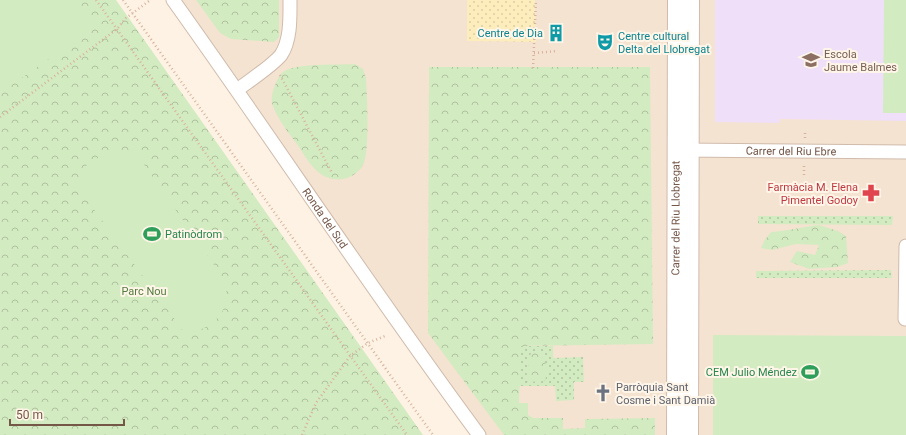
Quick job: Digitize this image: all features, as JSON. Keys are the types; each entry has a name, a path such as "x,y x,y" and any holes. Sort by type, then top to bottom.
{"street":[{"name":"Ronda del Sud","path":"173,0 237,90 403,332 479,435"},
{"path":"237,90 263,71 281,54 287,40 290,0"},
{"name":"Carrer del Riu Llobregat","path":"676,0 683,150 690,435"},
{"name":"Carrer del Riu Llobregat","path":"675,435 683,150 691,0"},
{"name":"Carrer del Riu Ebre","path":"683,150 906,152"},
{"path":"905,319 906,246"}],"path":[{"path":"96,0 406,435"},
{"path":"123,0 433,435"},
{"path":"533,68 536,0"},
{"path":"0,117 117,29 126,18 148,1"},
{"path":"534,53 558,51"},
{"path":"273,62 332,173"},
{"path":"302,435 316,403 350,356 368,342 385,336"}],"shaded area":[{"path":"182,0 906,0 906,435 484,435"},
{"name":"Escola Jaume Balmes","path":"715,0 906,0 906,121 780,119 779,123 715,122"}],"green space":[{"name":"Parc Nou","path":"0,0 116,0 423,435 0,435"},
{"path":"0,0 75,0 94,27 3,91 0,87"},
{"path":"196,0 279,0 279,37 274,42 231,39 220,33"},
{"path":"884,0 906,0 906,113 883,113"},
{"path":"355,64 363,69 366,78 368,123 367,149 365,158 363,165 354,175 342,179 329,178 314,168 279,119 272,103 274,86 281,74 289,69 306,66"},
{"path":"429,67 650,67 653,344 521,346 519,403 528,403 528,415 533,418 563,418 563,429 585,428 585,419 655,418 655,435 504,435 428,333"},
{"name":"Patinòdrom","path":"119,151 128,151 138,156 221,275 227,295 224,309 215,320 204,328 197,331 184,332 82,193 82,174 89,163 102,156"},
{"path":"758,216 893,216 892,225 758,224"},
{"path":"819,225 838,231 846,236 848,263 837,267 809,269 790,262 797,251 815,255 819,245 796,244 772,250 761,248 771,232"},
{"path":"891,270 892,278 756,278 756,271"},
{"name":"CEM Julio Méndez","path":"713,335 906,336 906,435 713,435"},
{"path":"520,346 553,346 553,358 583,357 584,382 574,382 574,400 556,401 555,386 518,386"},
{"path":"531,352 540,352 548,368 545,381 526,382"}],"sand":[{"path":"467,0 535,0 536,42 467,41"}],"place":[{"name":"Centre de Dia","path":"556,33"},
{"name":"Centre cultural Delta del Llobregat","path":"605,42"},
{"name":"Escola Jaume Balmes","path":"811,60"},
{"name":"Farmàcia M. Elena Pimentel Godoy","path":"871,193"},
{"name":"Patinòdrom","path":"152,234"},
{"name":"CEM Julio Méndez","path":"810,372"},
{"name":"Parròquia Sant Cosme i Sant Damià","path":"603,393"}]}
